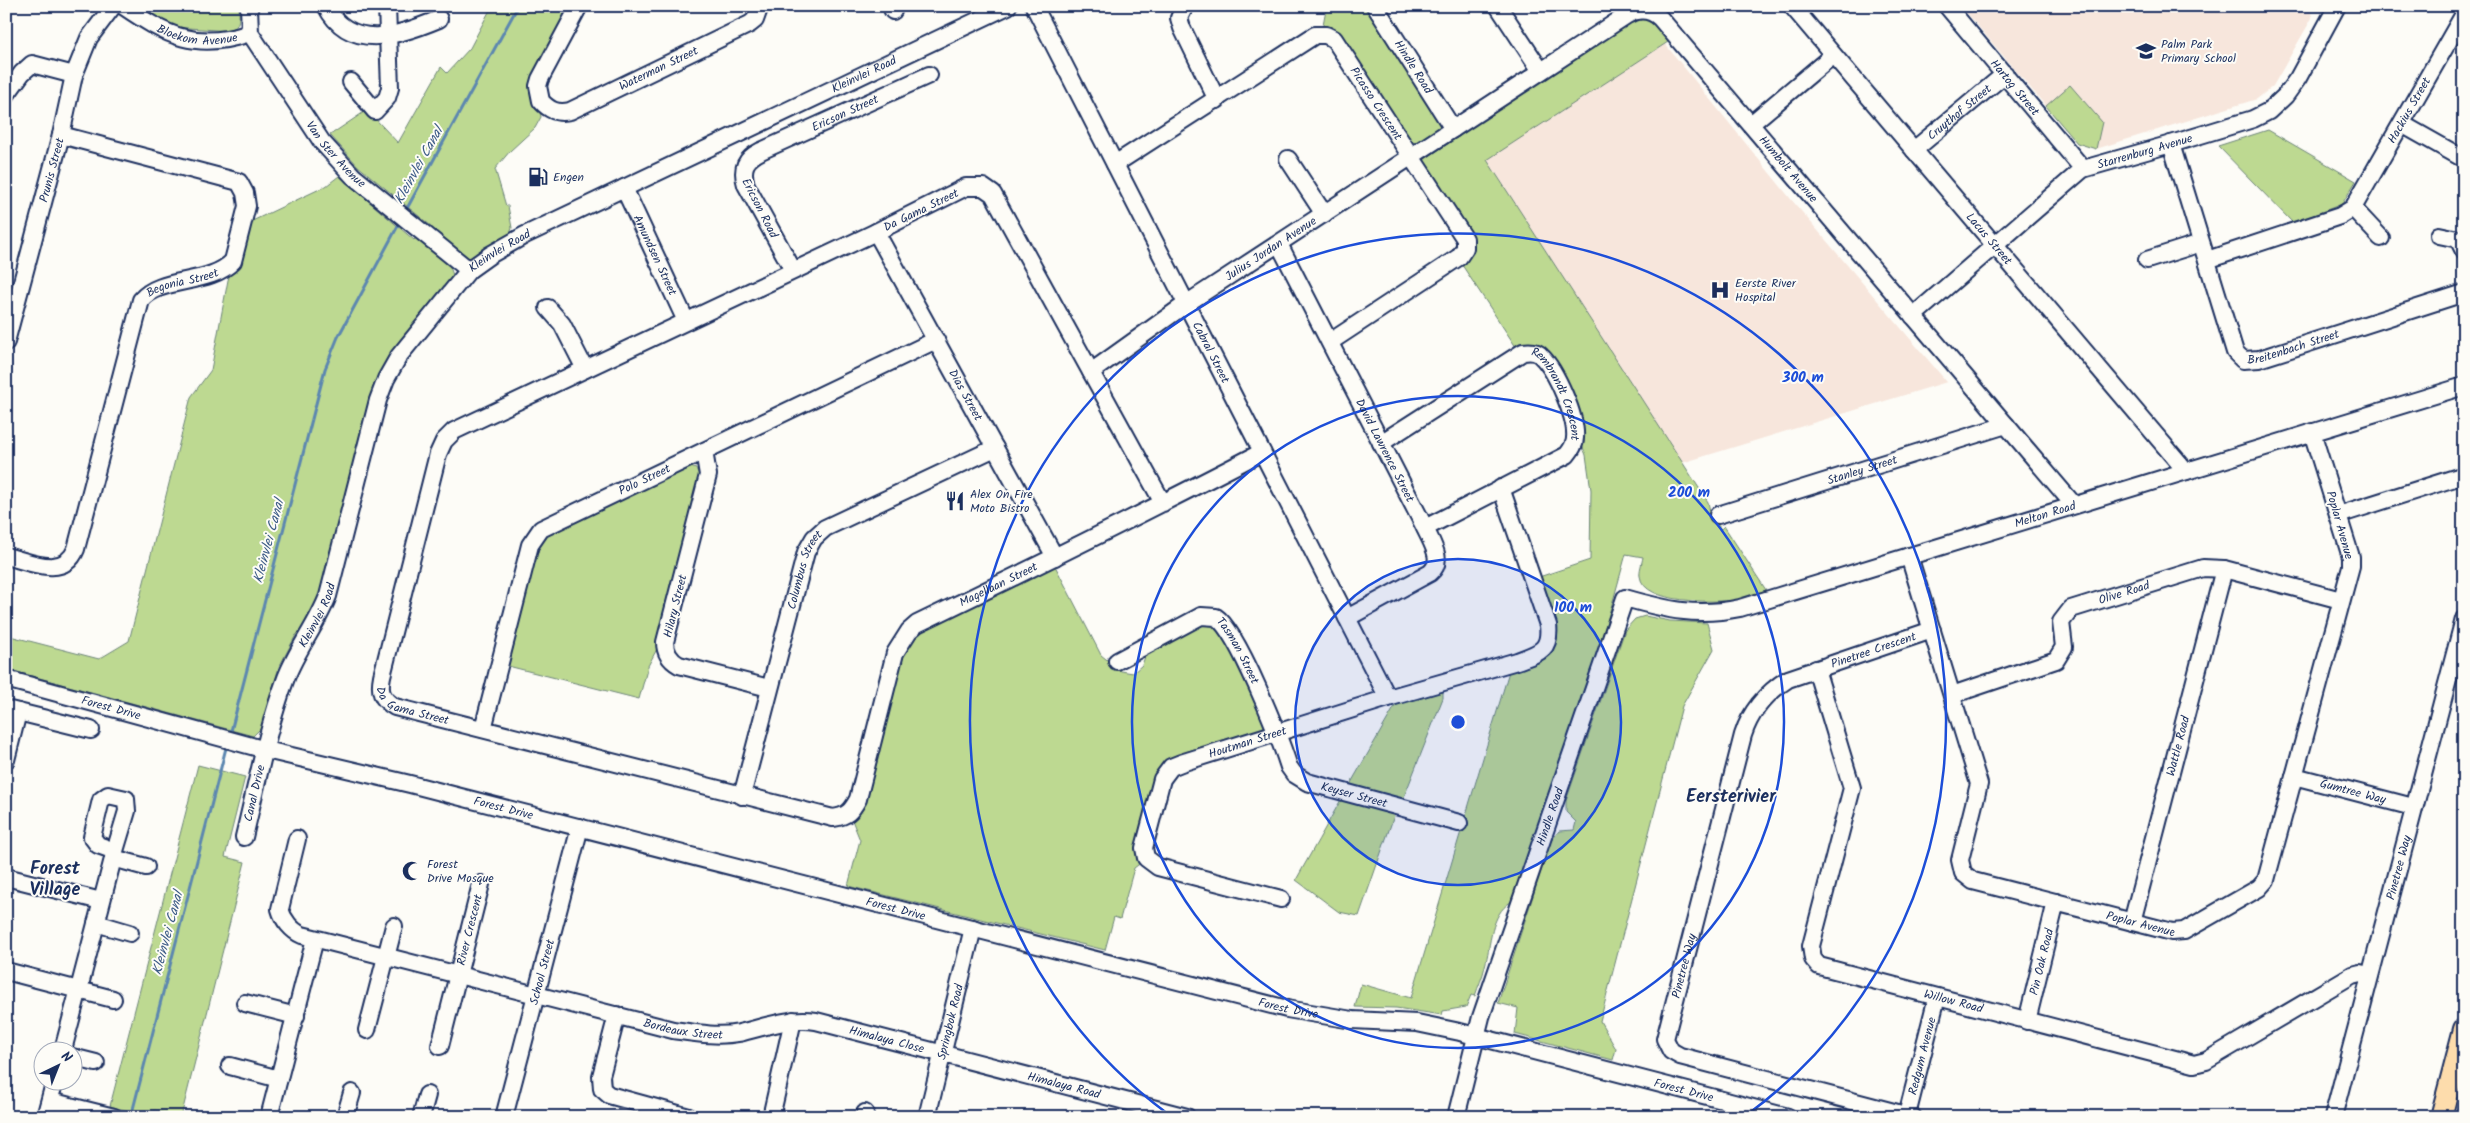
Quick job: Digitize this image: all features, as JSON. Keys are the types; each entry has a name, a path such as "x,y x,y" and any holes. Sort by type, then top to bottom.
{"main road":[{"path":"2441,1117 2464,1029"}],"street":[{"name":"Prunis Street","path":"6,342 74,74 90,38 114,6"},
{"name":"Bloekom Avenue","path":"123,6 153,27 183,38 225,39 250,33"},
{"path":"249,6 250,33"},
{"path":"326,6 337,23 349,32 360,36 388,35 410,30 439,19"},
{"path":"351,82 375,111 385,102 390,88 387,6"},
{"name":"Waterman Street","path":"579,6 540,79 539,95 546,107 563,113 626,85 750,24 756,20 760,6"},
{"name":"Kleinvlei Road","path":"266,750 287,676 320,617 328,596 378,400 386,379 399,356 469,270 490,255 525,235 1008,6"},
{"name":"Cabral Street","path":"1034,6 1388,698"},
{"path":"1185,6 1180,18 1182,28 1217,100"},
{"name":"Hindle Road","path":"1375,6 1453,129"},
{"path":"1498,6 1541,71"},
{"name":"Lacus Street","path":"1792,6 2186,471"},
{"name":"Hartog Street","path":"1947,6 2084,169"},
{"name":"Starrenburg Avenue","path":"1913,316 2084,169 2253,119 2277,105 2298,78 2336,7"},
{"name":"Humbolt Avenue","path":"1453,129 1632,12 1642,10 1652,12 1660,18 1751,124 2074,505"},
{"name":"Hackius Street","path":"2353,208 2461,24"},
{"name":"Van Ster Avenue","path":"250,33 322,142 353,176 469,270"},
{"name":"Picasso Crescent","path":"1115,164 1217,100 1315,35 1326,35 1338,44 1465,239 1465,248 1459,257 1330,342"},
{"path":"1751,124 1833,54"},
{"path":"6,95 22,73 32,64 74,74"},
{"name":"Cruythof Street","path":"1914,150 2005,74"},
{"name":"Ericson Street","path":"761,151 929,75"},
{"path":"2402,124 2464,159"},
{"name":"Julius Jordan Avenue","path":"1091,372 1186,304 1453,129"},
{"name":"Begonia Street","path":"6,556 53,567 62,565 71,559 76,549 141,300 153,290 213,274 228,265 232,261 246,206 245,193 239,182 60,135"},
{"name":"Breitenbach Street","path":"2171,144 2235,352 2243,360 2260,359 2464,293"},
{"name":"Ericson Road","path":"761,151 745,164 743,176 746,185 793,270"},
{"path":"1288,159 1324,214"},
{"name":"Da Gama Street","path":"850,814 832,818 395,707 387,702 380,692 382,676 438,454 444,441 460,427 876,232 966,187 983,187 993,194 1000,205 1163,503"},
{"name":"Amundsen Street","path":"624,188 686,321"},
{"path":"2207,260 2340,216 2353,208 2381,238"},
{"name":"Dias Street","path":"876,232 1055,557"},
{"path":"2439,234 2458,239 2464,251"},
{"path":"2148,260 2201,243"},
{"name":"David Lawrence Street","path":"1279,244 1425,528 1438,557 1434,571 1347,618"},
{"path":"548,308 562,324 584,369"},
{"name":"Polo Street","path":"483,729 530,545 537,533 546,526 936,340"},
{"name":"Rembrandt Crescent","path":"1381,443 1518,354 1534,352 1542,357 1561,387 1574,428 1574,443 1567,455 1425,528"},
{"name":"Melton Road","path":"1625,598 1681,612 1725,612 2464,386"},
{"name":"Stanley Street","path":"1718,515 2006,425"},
{"name":"Poplar Avenue","path":"1909,556 1979,784 1960,860 1961,870 1972,880 2179,933 2262,886 2267,876 2341,600 2351,562 2312,432"},
{"name":"Columbus Street","path":"742,796 806,552 814,538 825,528 995,448"},
{"name":"Hilary Street","path":"704,451 708,475 666,642 666,652 671,660 679,665 769,688"},
{"name":"Magellaan Street","path":"850,814 858,799 895,653 909,631 918,624 1262,452"},
{"path":"2338,515 2464,475"},
{"name":"Houtman Street","path":"1281,899 1158,867 1146,858 1144,848 1162,779 1171,767 1388,698 1536,654 1548,643 1548,625 1501,488"},
{"name":"Olive Road","path":"1952,695 2056,660 2061,655 2064,647 2061,622 2071,609 2203,568 2224,569 2341,600"},
{"name":"Wattle Road","path":"2132,922 2224,569"},
{"name":"Hindle Road","path":"1456,1117 1476,1036 1625,598"},
{"name":"Tasman Street","path":"1118,661 1201,616 1216,617 1228,629 1278,733"},
{"name":"Pinetree Way","path":"2332,1117 2464,619"},
{"name":"Pinetree Crescent","path":"1816,669 1932,630"},
{"name":"Pinetree Way","path":"1816,669 1788,679 1770,692 1756,708 1746,726 1665,1035 1666,1043 1671,1051 1680,1056 1910,1116"},
{"name":"Willow Road","path":"1816,669 1852,788 1811,946 1812,955 1816,963 1823,968 2198,1064 2352,975 2360,973 2369,976"},
{"name":"Forest Drive","path":"6,679 266,750 1287,1008 1352,1020 1416,1023 1476,1036 1788,1117"},
{"path":"6,760 12,710 91,730"},
{"name":"Keyser Street","path":"1278,733 1289,767 1300,779 1459,823"},
{"name":"Canal Drive","path":"244,837 266,750"},
{"name":"Gumtree Way","path":"2294,776 2413,807"},
{"name":"School Street","path":"504,1117 580,828"},
{"name":"River Crescent","path":"297,838 280,909 283,918 294,930 315,939 536,995"},
{"path":"66,1040 114,854 146,867"},
{"path":"6,877 102,901"},
{"name":"River Crescent","path":"440,1046 481,884"},
{"name":"Pin Oak Road","path":"2027,1021 2056,902"},
{"path":"96,923 130,933"},
{"path":"367,1030 394,926"},
{"name":"Springbok Road","path":"927,1117 941,1052 973,928"},
{"path":"269,1117 315,939"},
{"path":"6,971 113,999"},
{"name":"Bordeaux Street","path":"536,995 673,1030 720,1035 738,1033 793,1020 816,1021 832,1025"},
{"name":"Redgum Avenue","path":"1910,1116 1937,997"},
{"path":"245,1003 296,1016"},
{"path":"616,1015 601,1076 602,1089 609,1095 689,1117"},
{"path":"771,1117 793,1020"},
{"name":"Himalaya Close","path":"832,1025 941,1052"},
{"name":"Himalaya Road","path":"941,1052 1187,1117"},
{"path":"82,1060 96,1063"},
{"path":"230,1066 279,1079"},
{"path":"45,1117 53,1090"},
{"path":"345,1117 352,1093"},
{"path":"421,1117 427,1095"},
{"path":"50,1101 110,1116"}],"shaded area":[{"name":"Palm Park Primary School","path":"1961,6 2310,6 2312,18 2273,86 2257,99 2096,149 2077,143"},
{"name":"Eerste River Hospital","path":"1665,44 1790,198 1947,382 1682,463 1487,160"}],"green space":[{"path":"138,6 239,6 238,24 230,31 174,27 162,23"},
{"path":"492,6 572,6 535,74 541,117 535,128 510,151 495,169 506,206 508,206 512,228 510,234 474,257 468,258 429,229 431,226 358,166 330,135 367,110 398,143 441,67 447,73 470,48"},
{"path":"1324,6 1370,6 1440,124 1439,129 1413,147 1322,30 1326,9"},
{"path":"1636,17 1651,19 1671,40 1487,160 1708,502 1711,516 1721,529 1724,526 1766,590 1740,599 1726,601 1682,600 1666,597 1653,592 1644,585 1640,576 1643,557 1626,554 1601,642 1572,729 1511,902 1504,907 1495,922 1484,970 1475,996 1471,995 1466,1007 1443,1011 1442,1015 1396,1008 1355,1007 1361,984 1411,998 1510,668 1543,656 1536,578 1590,560 1591,490 1586,455 1546,356 1518,350 1460,262 1466,255 1422,161"},
{"path":"2070,85 2102,122 2096,149 2077,143 2046,106"},
{"path":"2268,130 2356,181 2342,204 2293,223 2218,146"},
{"path":"339,176 414,240 417,237 449,264 454,278 401,343 320,599 301,635 296,635 279,667 261,728 253,736 6,669 6,635 99,659 129,641 191,397 211,370 228,280 246,224 326,186"},
{"path":"688,466 696,469 700,476 660,643 648,666 639,699 504,665 538,539"},
{"path":"1052,560 1101,655 1121,671 1133,673 1142,665 1147,651 1199,621 1215,621 1267,717 1264,731 1173,761 1142,862 1134,868 1120,919 1114,917 1105,950 848,886 860,840 852,820 861,809 901,655 912,635"},
{"path":"1645,616 1670,621 1707,623 1714,649 1682,706 1600,1021 1616,1049 1613,1060 1515,1034 1518,1008 1498,1003 1551,841 1559,831 1574,830 1576,822 1566,812 1566,801 1625,630 1635,619"},
{"path":"1443,688 1443,698 1402,802 1348,788 1398,701"},
{"path":"198,765 245,777 225,857 245,862 181,1117 172,1117 155,1110 147,1116 110,1106"},
{"path":"1343,796 1396,810 1359,916 1339,912 1296,880"}],"waterway":[{"name":"Kleinvlei Canal","path":"405,212 518,6"},
{"name":"Kleinvlei Canal","path":"230,735 325,369 338,337 400,222"},
{"name":"Kleinvlei Canal","path":"131,1117 227,744"}],"place":[{"name":"Palm Park Primary School","path":"2146,51"},
{"name":"Engen","path":"538,177"},
{"name":"Eerste River Hospital","path":"1720,290"},
{"name":"Alex On Fire Moto Bistro","path":"955,501"},
{"name":"Forest Drive Mosque","path":"412,871"}],"district":[{"name":"Eersterivier","path":"1731,796"},
{"name":"Forest Village","path":"55,878"}]}
